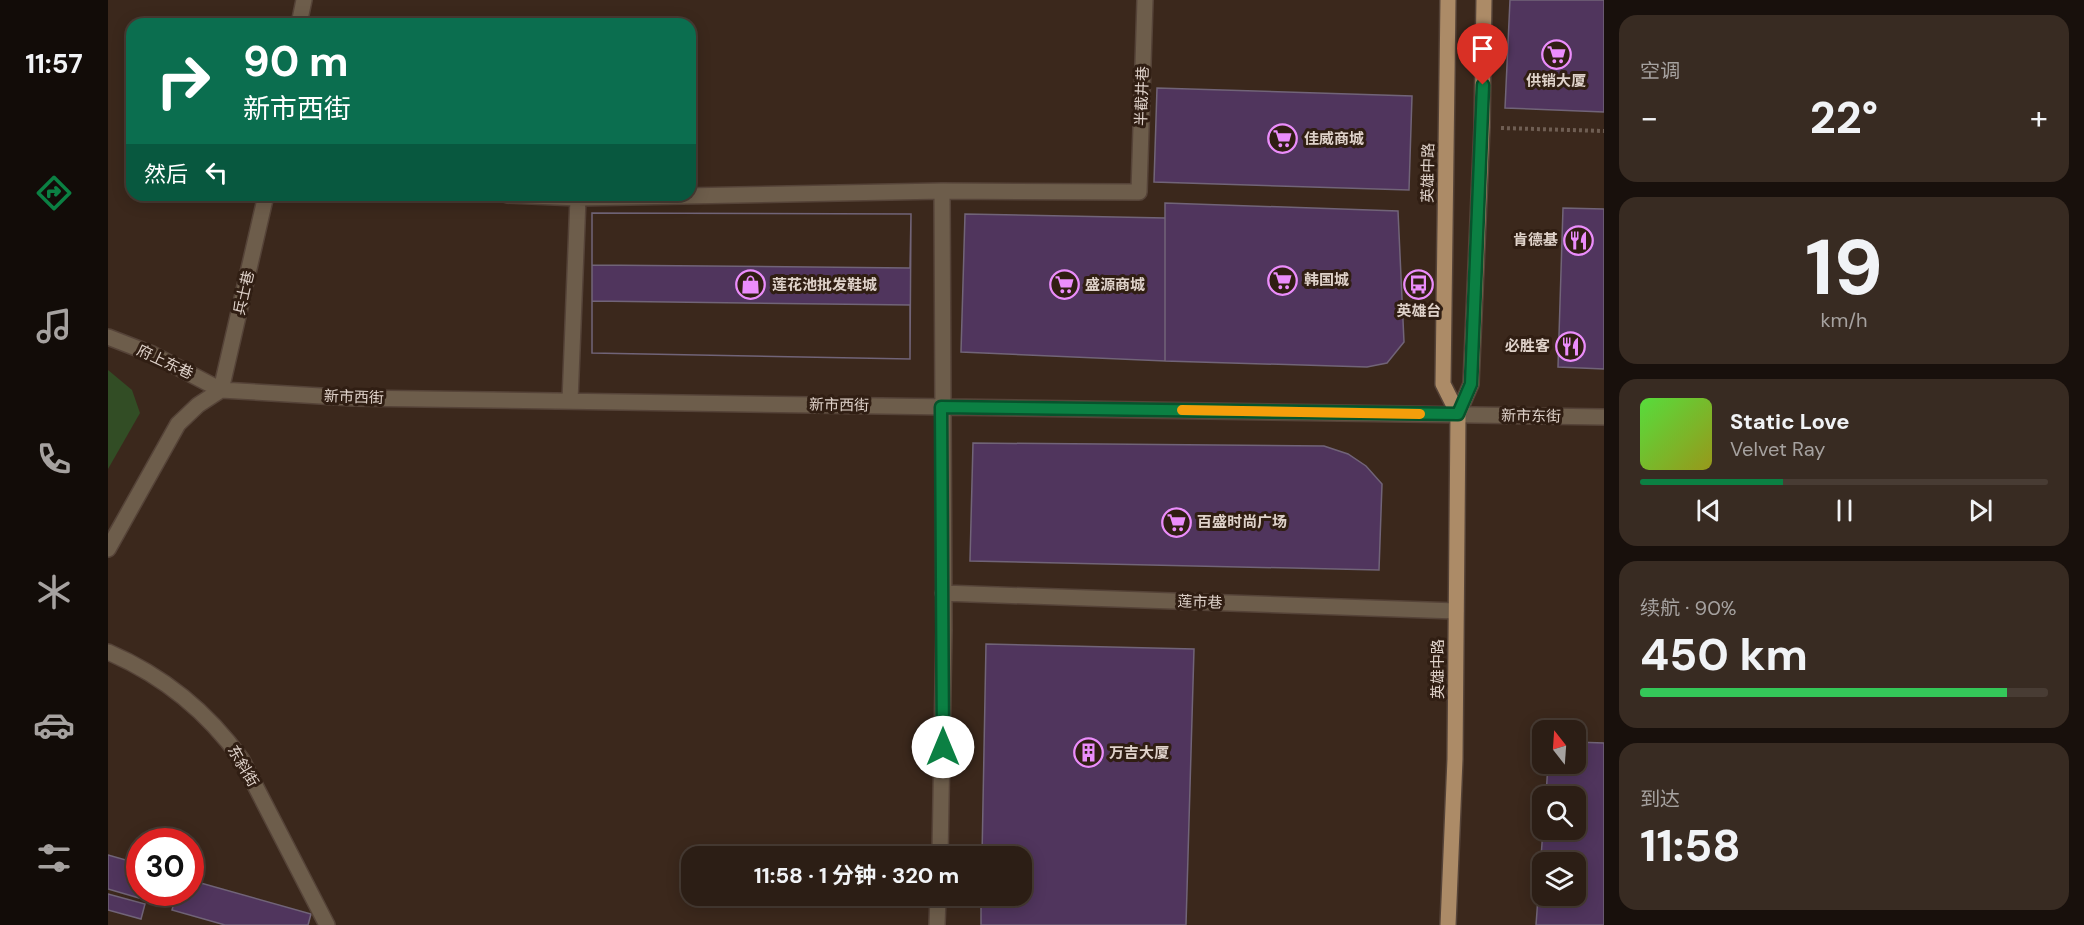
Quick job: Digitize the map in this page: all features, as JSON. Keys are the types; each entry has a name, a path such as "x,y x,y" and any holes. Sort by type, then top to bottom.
{"main road":[{"name":"英雄中路","path":"1448,0 1443,384 1458,414"},
{"name":"英雄中路","path":"1448,925 1455,759 1458,414 1471,384 1482,127 1484,0"}],"street":[{"path":"300,18 304,0"},
{"name":"半截井巷","path":"942,190 1139,192 1145,0"},
{"path":"696,195 942,190 941,407 944,593 940,846"},
{"name":"兵士巷","path":"221,390 265,201"},
{"path":"570,401 578,201"},
{"name":"府上东巷","path":"108,337 152,354 221,390"},
{"path":"108,549 178,424 198,405 221,390"},
{"name":"新市西街","path":"221,390 354,398 1458,414"},
{"name":"新市东街","path":"1458,414 1604,417"},
{"name":"莲市巷","path":"944,593 1456,611"},
{"name":"东斜街","path":"108,652 150,673 178,691 210,720 226,739 242,760 327,925"},
{"path":"937,925 938,906"}],"path":[{"path":"1482,127 1604,130"}],"green space":[{"path":"108,370 132,390 140,413 108,469"}],"building":[{"name":"供销大厦","path":"1510,0 1604,0 1604,112 1505,108"},
{"name":"佳威商城","path":"1157,88 1412,96 1409,190 1154,182"},
{"name":"韩国城","path":"1165,203 1398,211 1404,342 1387,363 1367,367 1165,361"},
{"path":"1563,208 1604,209 1604,369 1558,367"},
{"name":"莲花池批发鞋城","path":"592,213 911,214 910,359 592,353"},
{"path":"592,213 911,214 910,268 592,265"},
{"name":"盛源商城","path":"965,214 1165,218 1165,361 961,352"},
{"path":"592,301 910,305 910,359 592,353"},
{"name":"百盛时尚广场","path":"973,443 1324,446 1348,454 1366,466 1382,484 1379,570 970,561"},
{"name":"万吉大厦","path":"986,644 1194,649 1186,925 981,925 981,906 1032,906 1032,846 982,846"},
{"path":"1586,742 1604,743 1604,925 1536,925 1537,906 1586,906 1586,852 1541,852 1542,840 1586,840 1586,786 1547,786 1547,774 1586,774"},
{"path":"108,855 126,860 126,894 108,889"},
{"path":"204,884 311,914 308,925 225,925 172,910 173,906 204,906"},
{"path":"108,894 126,899 126,906 144,906 141,919 108,910"}],"slow traffic":[{"path":"1182,410 1420,414"}],"place":[{"name":"供销大厦","path":"1556,54"},
{"name":"佳威商城","path":"1283,139"},
{"name":"肯德基","path":"1579,240"},
{"name":"韩国城","path":"1283,280"},
{"name":"英雄台","path":"1419,284"},
{"name":"莲花池批发鞋城","path":"751,285"},
{"name":"盛源商城","path":"1064,285"},
{"name":"必胜客","path":"1571,346"},
{"name":"百盛时尚广场","path":"1176,522"},
{"name":"万吉大厦","path":"1088,753"}],"route":[{"path":"943,747 941,407 1458,414 1471,384 1483,85"}]}
